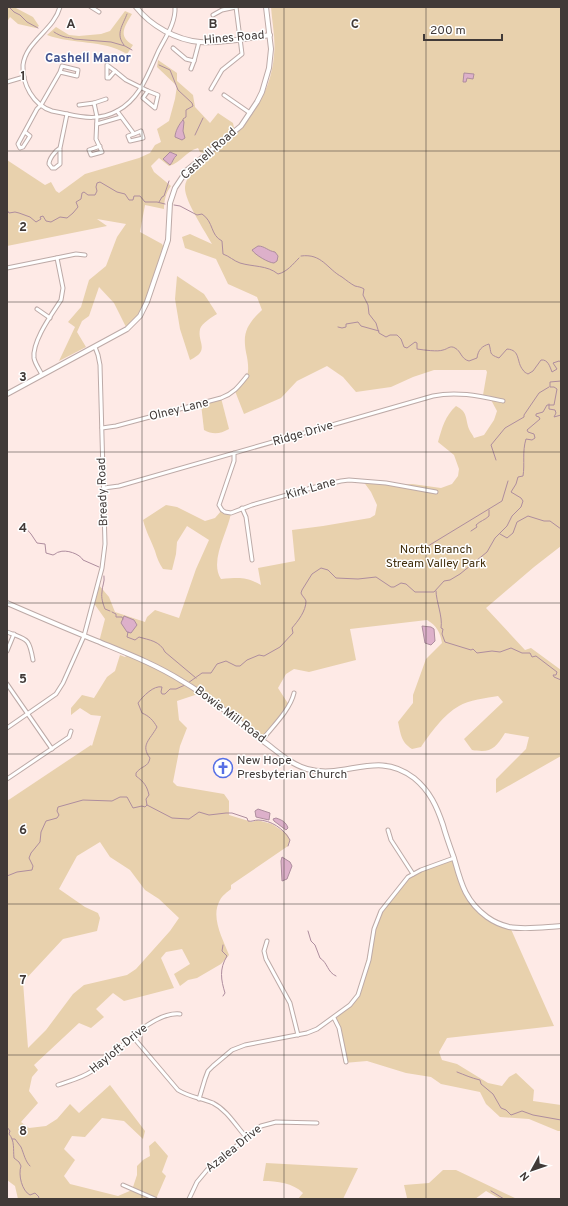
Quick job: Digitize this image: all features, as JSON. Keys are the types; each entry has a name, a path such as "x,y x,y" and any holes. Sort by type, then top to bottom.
{"street":[{"path":"60,7 54,20 27,53 24,64 24,77 30,92 41,105 51,111 87,118 97,117 117,111 133,99 142,87 174,20 175,7"},
{"path":"91,7 99,12"},
{"name":"Hines Road","path":"136,7 151,22 168,33 199,42 213,42 270,35"},
{"path":"211,89 222,70 242,54 236,7 222,10 214,15"},
{"name":"Cashell Road","path":"7,394 127,329 143,310 168,240 169,208 172,196 182,177 233,132 250,113 257,102 269,68 271,49 266,7"},
{"path":"191,69 199,42"},
{"path":"173,48 186,59 194,61"},
{"path":"25,132 30,136 23,147 20,148 18,144 37,109 41,105 60,72 62,66 78,70 77,76 60,72"},
{"path":"115,71 126,80 158,95 155,108 143,98 148,91"},
{"path":"7,82 24,77"},
{"path":"224,95 250,113"},
{"path":"78,105 106,100"},
{"path":"94,103 97,117 96,139 100,146"},
{"path":"117,111 134,134"},
{"path":"60,148 49,161 52,168 55,168 60,164 60,148 67,114"},
{"path":"97,124 121,117"},
{"path":"141,132 143,138 130,141 128,136 134,134 141,132"},
{"path":"7,268 76,254 84,255"},
{"path":"42,375 35,361 34,350 63,294 57,258"},
{"path":"37,309 50,318"},
{"name":"Bready Road","path":"7,728 58,692 68,675 84,636 104,560 104,488 100,365 95,347"},
{"name":"Olney Lane","path":"102,428 116,426 230,395 247,376"},
{"name":"Ridge Drive","path":"104,488 119,486 448,393 459,393 503,401"},
{"name":"Kirk Lane","path":"234,453 234,461 219,504 225,512 231,513 242,508 341,481 363,481 398,485 436,492"},
{"path":"242,508 246,517 252,560"},
{"name":"Bowie Mill Road","path":"7,603 150,664 183,681 284,757 299,766 328,772 373,765 395,768 407,774 420,783 435,803 454,858 460,881 470,901 481,913 492,921 503,926 517,928 561,926"},
{"path":"7,632 29,642 33,660"},
{"path":"7,651 14,634"},
{"path":"7,684 52,749"},
{"path":"262,740 292,700 294,693"},
{"path":"7,779 69,737 71,731"},
{"path":"388,830 391,840 414,874"},
{"path":"199,1099 204,1079 208,1071 232,1050 245,1045 317,1029 350,1005 358,995 369,960 378,915 408,877 421,870 454,858"},
{"path":"267,941 264,951 266,959 290,1003 298,1034"},
{"name":"Hayloft Drive","path":"58,1085 92,1071 153,1021 170,1014 180,1014"},
{"path":"334,1018 339,1028 346,1062"},
{"path":"133,1037 178,1090 185,1094 213,1103 219,1107 246,1137"},
{"name":"Azalea Drive","path":"189,1199 202,1175 261,1126 270,1123 316,1123"},
{"path":"123,1185 155,1199"}],"green space":[{"path":"7,7 14,7 33,17 39,26 36,28 18,24 10,17 7,22"},
{"name":"North Branch Stream Valley Park","path":"271,7 561,8 561,546 486,608 525,650 531,648 561,670 561,756 496,793 496,779 526,749 529,737 505,733 492,749 484,751 472,750 464,739 503,702 498,696 467,702 453,710 438,725 421,747 412,749 406,744 402,738 398,722 413,703 413,695 426,659 442,643 438,630 427,620 350,629 356,660 309,672 294,669 286,674 278,688 289,705 262,740 201,693 177,701 179,720 187,728 180,746 173,782 177,786 224,794 229,801 229,815 252,822 257,820 272,824 287,834 290,840 288,846 231,885 231,889 220,900 216,914 218,928 229,955 221,964 197,978 188,980 180,986 174,974 190,964 182,949 166,952 161,958 174,988 124,1001 113,993 96,1009 104,1017 91,1028 79,1023 34,1065 38,1070 32,1077 29,1091 38,1103 21,1122 29,1128 46,1126 57,1119 70,1104 79,1113 110,1085 145,1131 143,1139 124,1121 102,1118 85,1137 72,1136 64,1149 75,1160 64,1176 70,1184 118,1196 132,1190 137,1175 137,1166 150,1156 149,1146 155,1141 168,1156 162,1172 166,1176 156,1199 151,1197 150,1199 18,1199 15,1186 7,1180 7,801 91,745 92,746 101,716 91,715 80,708 71,715 71,708 82,695 94,698 107,677 115,671 120,655 125,657 128,654 99,642 105,619 93,602 98,584 109,597 115,612 145,622 147,617 155,610 179,618 196,569 209,540 187,526 177,542 172,570 163,569 157,558 143,520 166,505 177,507 205,521 215,518 222,510 231,513 218,555 218,572 221,579 246,579 261,585 258,568 295,561 292,530 370,518 375,515 377,505 371,492 363,481 398,485 412,484 441,488 452,484 458,476 459,469 454,455 438,442 449,414 456,406 460,408 466,416 469,430 474,438 484,435 494,420 497,411 490,398 491,396 483,395 487,372 486,370 434,370 413,377 391,387 356,392 343,377 327,366 297,381 281,398 244,414 235,391 248,374 245,343 246,331 248,326 262,310 257,297 228,284 216,259 185,248 182,237 190,234 212,244 191,207 185,187 191,173 242,127 262,99 273,66 274,37","holes":["100,842 110,857 130,870 145,890 159,899 179,918 170,931 136,969 127,975 84,985 73,994 46,1030 28,1048 23,982 63,939 97,931 100,918 98,913 85,907 59,889 77,856"]},
{"path":"125,11 132,14 124,31 125,38 133,45 127,54 108,46 67,40 47,35 56,27 69,35 79,36 101,34 110,31"},
{"path":"158,60 177,73 177,81 193,95 195,107 210,123 218,113 233,123 234,128 203,153 200,152 198,148 169,166 159,158 151,166 154,172 171,186 164,203 164,209 145,205 140,232 162,244 165,250 143,310 127,329 114,303 99,287 89,316 82,321 77,332 86,347 59,361 75,327 68,322 81,307 89,280 106,266 117,237 126,224 97,219 107,226 7,246 7,160 45,185 51,182 56,191 59,193 85,174 139,158 150,153 155,145 161,142 157,129 169,121 177,86 157,67"},
{"path":"177,276 204,294 217,314 207,320 201,327 200,334 202,349 200,353 190,360 180,329 175,299"},
{"path":"221,398 229,429 216,433 207,432 204,430 201,404"},
{"path":"454,858 465,893 481,913 510,927 554,1026 447,1038 439,1052 442,1060 457,1064 488,1083 502,1086 509,1077 516,1073 534,1090 533,1101 561,1105 561,1131 529,1119 500,1117 486,1104 480,1092 441,1084 431,1077 406,1073 367,1061 344,1063 338,1029 334,1018 350,1005 358,995 374,929 381,911 408,877"},
{"path":"266,1163 358,1168 343,1199 298,1199 303,1193 294,1187 274,1181 263,1181"},
{"path":"443,1170 456,1170 517,1199 500,1199 486,1191 475,1199 407,1198 404,1185 429,1183"}],"shaded area":[{"path":"464,73 474,74 473,79 467,78 466,82 463,82"},
{"path":"183,120 183,131 185,138 182,140 175,137"},
{"path":"170,152 177,155 170,165 163,159"},
{"path":"258,246 275,252 278,256 277,261 272,263 256,254 252,250"},
{"path":"124,616 134,620 137,625 131,633 127,632 121,623"},
{"path":"422,626 431,627 434,629 435,641 431,645 425,643"},
{"path":"258,809 270,813 269,820 256,817 255,811"},
{"path":"276,818 282,820 286,824 288,828 286,830 274,821 273,819"},
{"path":"282,857 290,862 292,866 287,879 282,881 281,861"}],"waterway":[{"path":"9,7 27,22 38,28"},
{"path":"124,45 121,41 120,33 127,14"},
{"path":"54,32 74,39 111,42 125,46 132,50"},
{"path":"159,65 170,70 178,90 192,103 193,106 186,110 186,117 183,120"},
{"path":"195,135 203,118"},
{"path":"159,202 164,196 169,181"},
{"path":"7,210 9,213 15,212 30,217 36,222 43,216 46,221 51,222 60,217 67,218 78,207 76,202 81,199 82,193 84,192 88,195 95,195 97,191 97,183 100,182 117,192 125,194 129,200 133,200 134,196 140,196 145,202 165,204"},
{"path":"174,205 180,206 197,215 202,214 206,217 216,235 222,241 223,254 238,262 269,269 278,274 287,270 299,258"},
{"path":"301,256 319,259 337,274 355,286 364,289 363,295 368,305 369,314 376,323 379,333 386,337 390,335 397,335 401,339 404,347 407,348 415,342 417,343 417,349 431,351 445,350 453,347 457,349 464,359 469,361 477,358 481,349 489,344 491,353 499,358 507,349 514,352 518,357 521,367 528,374 533,371 541,360 547,362 552,372 557,369 553,363 559,361 561,362"},
{"path":"338,327 342,328 346,327 346,324 358,322 361,326 379,331"},
{"path":"188,683 202,673 211,673 217,664 226,661 236,666 240,666 247,660 259,655 264,656 280,647 293,633 292,628 305,608 306,601 301,593 302,590 312,574 321,568 328,570 336,578 358,579 376,577 391,587 401,583 406,584 415,592 434,592 444,581 450,580 460,574 487,552 495,538 507,526 512,516 521,507 523,501 511,492 518,477 523,476 526,439 532,440 535,438 534,434 528,432 527,430 540,419 536,416 536,414 543,412 547,405 554,405 557,389 550,387 550,382 561,381"},
{"path":"496,460 491,445 505,428 524,417 539,393 549,387"},
{"path":"549,404 549,409 555,410 556,413 554,417 561,415"},
{"path":"428,546 502,501 508,481"},
{"path":"471,531 477,527 476,525 489,516 489,510"},
{"path":"500,534 507,538 513,533 517,522 528,516 544,521 550,521 561,529"},
{"path":"23,525 37,543 45,544 46,553 53,555 62,551 69,552 76,554 83,560 99,567"},
{"path":"104,576 102,599 105,609 110,611"},
{"path":"436,591 441,619 441,628 443,629 442,634 445,642 471,650 473,649 477,653 492,651 500,652 511,648 522,653 530,653 532,657 536,656 557,672 556,675 553,675 561,680"},
{"path":"112,612 116,614 116,617 122,617 123,619"},
{"path":"128,632 127,637 135,640 139,637 160,645 165,652 196,678"},
{"path":"7,876 17,872 32,870 33,866 29,858 31,853 40,842 41,832 46,821 57,818 59,815 57,811 58,807 83,800 112,801 120,797 127,797 133,808 142,806 145,807 147,805 146,799 149,795 147,789 143,782 136,776 136,773 149,761 150,758 147,753 146,746 157,727 151,718 142,713 138,703 152,689 162,687 161,692 162,694 165,694 170,689 176,689 185,685"},
{"path":"147,805 172,818 189,819 199,812 209,815 232,813 247,818 248,821 263,820 272,823 281,829 290,840 288,846"},
{"path":"308,931 311,941 315,945 320,958 336,976"},
{"path":"223,945 222,951 227,956 222,970 222,984 225,993 223,996"},
{"path":"457,1072 480,1080 481,1084 493,1094 501,1108 506,1110 511,1115 522,1111 533,1115 561,1120"},
{"path":"7,1127 10,1131 9,1134 13,1142 14,1158 21,1166 21,1182 27,1193 30,1195 35,1193 39,1197 38,1199"},
{"path":"12,1139 15,1139 21,1147 30,1166"},
{"path":"491,1191 504,1199"}],"place":[{"name":"New Hope Presbyterian Church","path":"223,768"}],"district":[{"name":"Cashell Manor","path":"88,59"}]}
